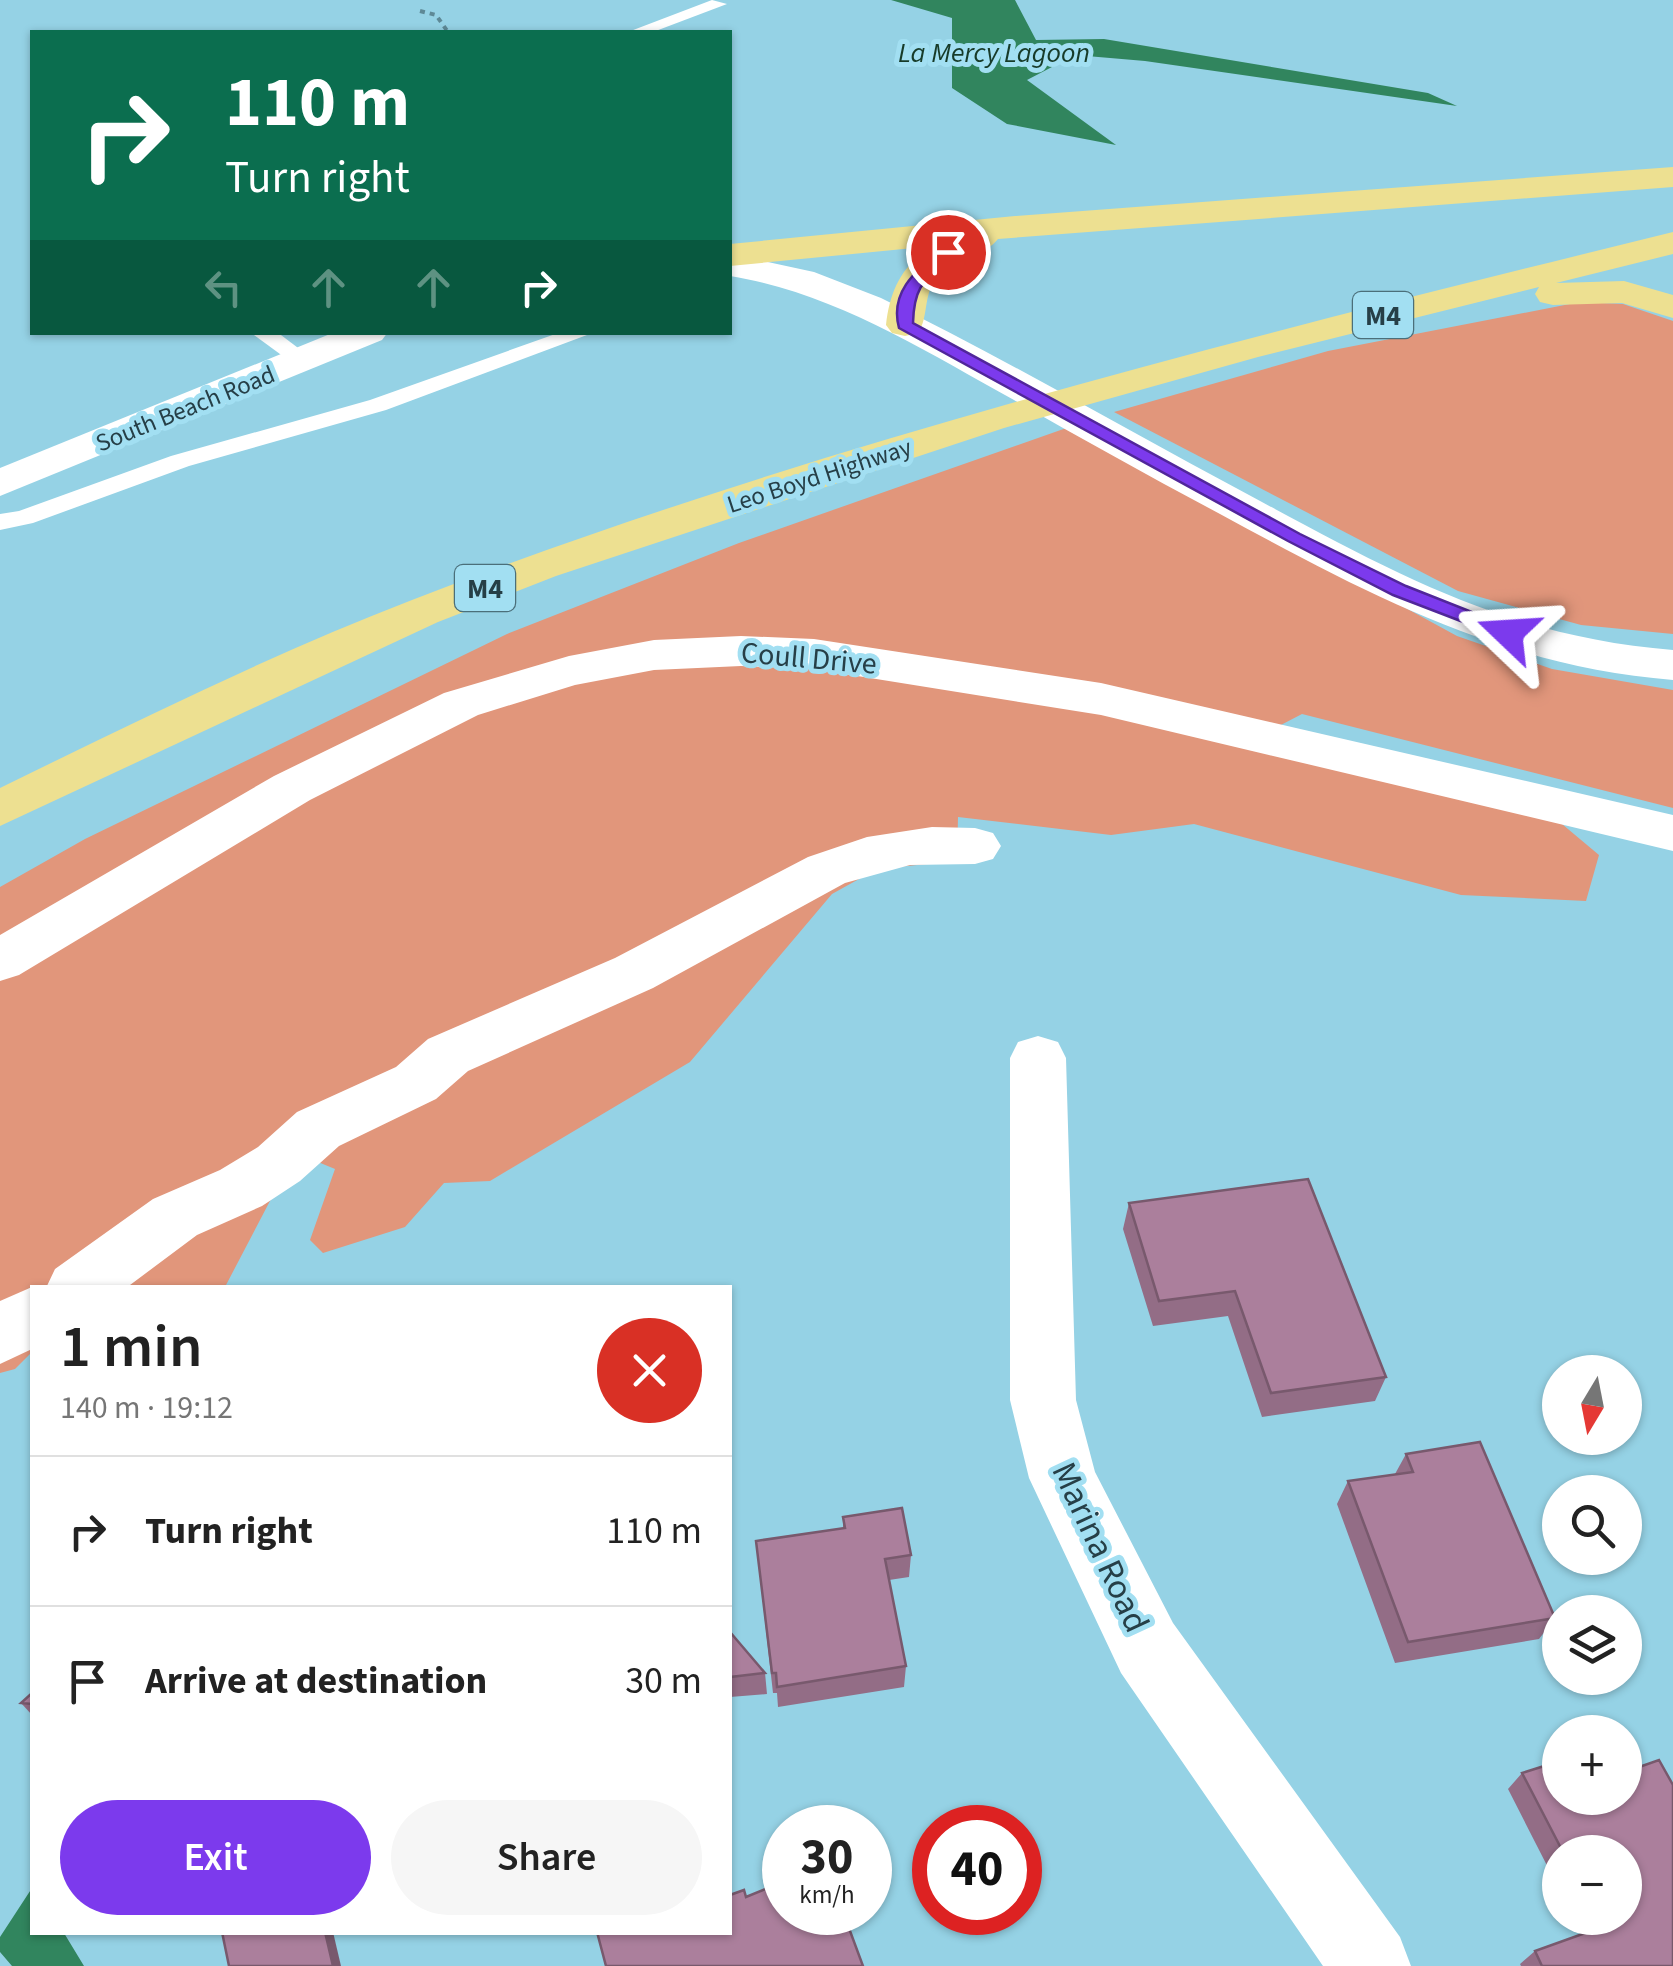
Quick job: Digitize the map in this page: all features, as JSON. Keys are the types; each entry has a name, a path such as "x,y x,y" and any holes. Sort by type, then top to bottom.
{"main road":[{"path":"732,255 1016,227 1673,177"},
{"path":"905,325 906,300 914,280 928,265 948,252 1016,227"},
{"name":"Leo Boyd Highway","path":"0,809 156,732 422,612 540,567 990,419 1244,349 1673,243"},
{"path":"1244,349 1539,295 1624,292 1673,307"}],"street":[{"path":"732,265 819,284 905,325 1399,590 1542,644 1626,662 1673,665"},
{"name":"South Beach Road","path":"0,483 361,335"},
{"name":"Coull Drive","path":"0,961 292,788 460,704 569,671 654,655 740,651 814,654 1101,700 1673,833"},
{"path":"81,1285 175,1217 242,1188 279,1164 318,1129 416,1083 448,1056 634,973 807,879 834,866 881,853 952,844 975,846"},
{"name":"Marina Road","path":"1038,1058 1043,1400 1064,1478 1146,1648 1371,1966"},
{"path":"0,1336 30,1315"}],"lane":[{"path":"643,30 718,4"},
{"path":"266,335 303,360"},
{"path":"0,522 24,518 180,462 378,405 576,335"}],"path":[{"path":"420,11 436,15 447,30"}],"shaded area":[{"path":"1580,302 1623,304 1673,321 1673,634 1581,625 1458,591 1114,412 1328,351"},
{"path":"1072,426 1457,636 1552,669 1673,690 1673,808 1302,714 1277,727 1556,819 1599,855 1586,901 1461,895 1194,824 1111,835 958,817 957,861 877,869 832,894 690,1062 490,1181 444,1183 405,1227 323,1253 310,1240 335,1169 318,1162 271,1199 226,1285 30,1285 30,1354 15,1369 0,1373 0,887 85,839 507,634 739,543"}],"water":[{"name":"La Mercy Lagoon","path":"891,0 1015,0 1036,40 1104,39 1428,93 1457,106 1145,61 1075,55 1027,80 1116,145 1007,124 952,88 952,18"},
{"path":"30,1891 30,1935 65,1935 84,1966 12,1966 0,1952 0,1937"}],"building":[{"path":"1308,1179 1386,1377 1271,1393 1235,1291 1159,1301 1129,1203"},
{"path":"1480,1442 1545,1595 1542,1595 1542,1620 1408,1642 1348,1481 1413,1472 1406,1454"},
{"path":"902,1508 911,1555 885,1559 906,1666 777,1687 756,1541 845,1528 843,1517"},
{"path":"732,1634 765,1673 732,1677"},
{"path":"1659,1760 1673,1785 1673,1966 1542,1966 1535,1951 1580,1935 1642,1935 1642,1835 1554,1835 1544,1815 1642,1815 1642,1766"},
{"path":"1542,1767 1542,1812 1522,1773"},
{"path":"744,1890 746,1897 762,1890 762,1935 852,1935 863,1966 606,1966 598,1935 732,1935 732,1894"},
{"path":"223,1935 326,1935 333,1966 229,1966"}],"route":[{"path":"948,252 914,280 906,300 905,325 1294,538 1399,590 1508,633"}]}
